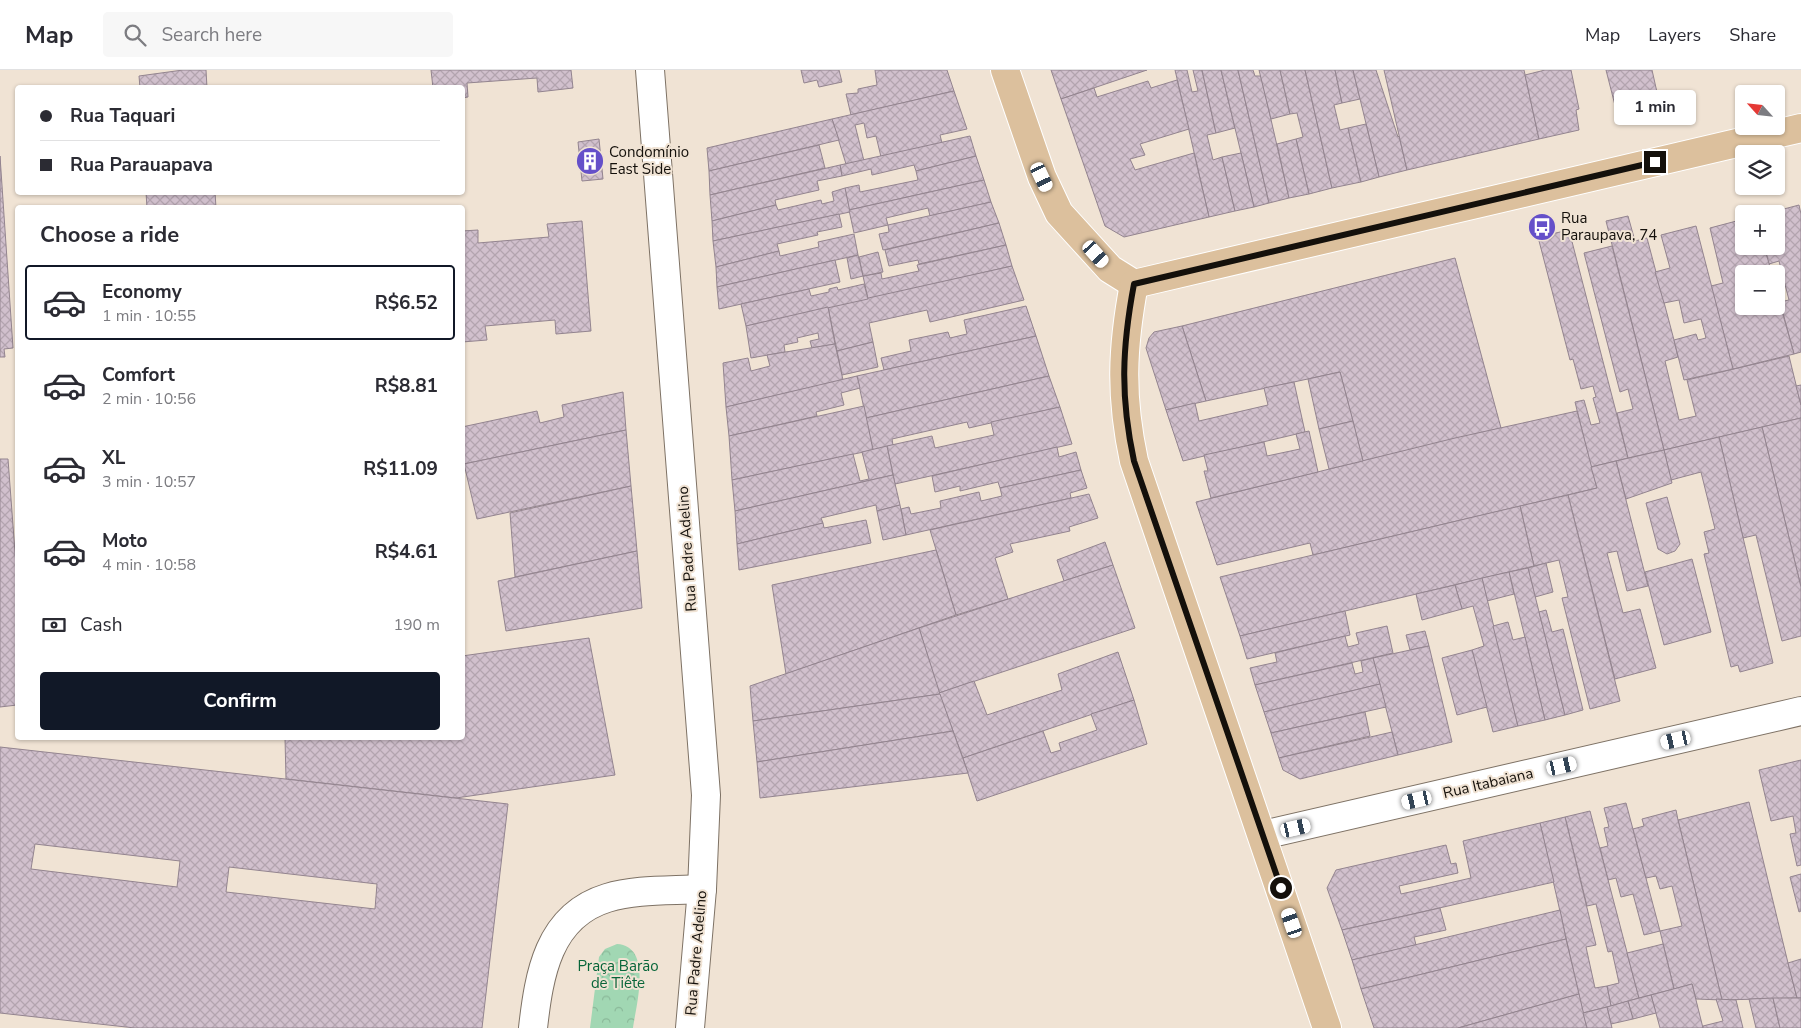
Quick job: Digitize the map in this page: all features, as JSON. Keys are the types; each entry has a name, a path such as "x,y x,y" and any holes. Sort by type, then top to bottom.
{"main road":[{"path":"1005,70 1042,177 1059,213 1110,269 1134,284 1801,128"},
{"path":"1134,284 1123,353 1126,421 1134,461 1327,1028"}],"street":[{"name":"Rua Padre Adelino","path":"650,70 706,795 702,889 690,1028"},
{"name":"Rua Itabaiana","path":"1263,836 1801,711"},
{"path":"533,1028 542,969 556,935 578,913 606,898 637,893 702,889"}],"green space":[{"name":"Praça Barão de Tiête","path":"617,944 628,947 635,955 639,965 639,992 633,1028 590,1028 599,957 605,949"}],"building":[{"path":"183,70 206,70 207,85 140,85 139,76"},
{"path":"431,70 571,70 573,88 538,92 537,78 467,83 468,97 465,98 465,85 433,85"},
{"path":"801,70 839,70 842,82 819,87 817,80 804,83"},
{"path":"875,70 947,70 954,91 851,115 846,94 858,93 858,89 877,85"},
{"path":"1051,70 1147,70 1061,99"},
{"path":"1175,70 1187,70 1192,92 1198,91 1193,70 1202,70 1216,133 1207,135 1213,160 1222,157 1235,211 1209,217"},
{"path":"1202,70 1221,70 1235,128 1216,133"},
{"path":"1221,70 1238,70 1269,203 1254,207"},
{"path":"1238,70 1253,70 1255,76 1261,76 1289,198 1269,203"},
{"path":"1259,70 1280,70 1290,114 1271,119"},
{"path":"1280,70 1305,70 1332,188 1309,194 1296,139 1303,137 1297,113 1290,114"},
{"path":"1305,70 1335,70 1342,103 1334,105 1340,130 1348,128 1361,182 1332,188"},
{"path":"1335,70 1353,70 1360,99 1342,103"},
{"path":"1353,70 1376,70 1399,136 1407,170 1379,177"},
{"path":"1384,70 1524,70 1539,139 1407,170"},
{"path":"1545,70 1571,70 1579,109 1576,110 1579,130 1539,139 1525,75"},
{"path":"1606,70 1652,70 1661,110 1619,121"},
{"path":"1177,80 1189,129 1140,144 1145,155 1130,159 1135,170 1194,153 1209,217 1124,237 1105,226 1061,99 1094,88 1097,97 1148,81 1151,88"},
{"path":"954,91 967,129 940,135 942,143 881,157 876,136 867,138 864,123 855,125 864,161 846,164 832,119"},
{"path":"832,119 839,140 709,171 707,148"},
{"path":"1366,124 1379,177 1361,182 1348,128"},
{"path":"970,136 976,156 916,171 914,165 872,175 871,169 842,176 840,165"},
{"name":"Condomínio East Side","path":"599,139 603,179 582,181 578,142"},
{"path":"1296,139 1309,194 1289,198 1277,144"},
{"path":"819,145 825,168 710,195 709,171"},
{"path":"1241,153 1254,207 1235,211 1222,157"},
{"path":"0,156 13,348 4,349 5,357 0,357"},
{"path":"976,156 984,180 849,210 845,188 859,185 860,192 918,180 916,171"},
{"path":"840,165 842,176 817,181 819,190 775,200 776,205 712,221 710,195"},
{"path":"984,180 991,202 930,216 928,208 886,218 888,225 854,233 849,210"},
{"path":"845,188 850,212 713,241 712,221 776,205 778,210 821,200 822,204 834,201 832,192"},
{"path":"146,195 215,195 216,205 147,205"},
{"path":"991,202 999,223 883,250 879,234 889,232 888,225"},
{"path":"1799,205 1801,214 1801,352 1794,354 1784,315 1785,301 1789,300 1785,284 1785,265 1780,265 1779,261 1769,264 1766,255 1785,255 1785,209"},
{"path":"839,214 842,227 817,232 818,235 777,244 779,251 716,267 713,241"},
{"path":"1628,216 1635,241 1647,238 1674,340 1678,357 1665,361 1679,420 1696,416 1687,380 1789,356 1801,405 1801,418 1664,450 1606,221"},
{"path":"582,221 591,331 556,334 555,320 485,326 487,340 465,342 465,231 478,230 478,243 549,237 547,224"},
{"path":"1735,221 1735,255 1767,255 1769,265 1735,265 1735,315 1783,315 1794,354 1733,369 1711,286 1723,283 1710,228"},
{"path":"999,223 1006,245 919,264 918,260 889,266 885,250"},
{"path":"1696,226 1733,369 1684,380 1674,340 1696,334 1698,340 1706,338 1701,319 1684,323 1679,300 1664,303 1655,272 1670,268 1661,235"},
{"path":"1569,230 1628,458 1591,467 1575,402 1584,400 1591,425 1600,423 1593,398 1596,397 1593,386 1581,389 1573,359 1570,360 1538,237"},
{"path":"854,234 858,255 717,287 716,267 779,251 780,256 819,247 818,242"},
{"path":"1006,245 1012,266 868,299 863,276 881,273 882,279 919,271 917,265"},
{"path":"1612,246 1664,450 1628,458 1617,413 1633,409 1628,389 1620,392 1584,253"},
{"path":"878,252 883,272 863,276 859,257"},
{"path":"858,255 863,276 851,279 847,258"},
{"path":"1455,258 1501,428 1363,461 1340,372 1206,401 1182,326"},
{"path":"835,260 840,282 719,309 717,287"},
{"path":"1012,266 1024,300 930,322 927,310 869,323 873,342 837,351 828,307"},
{"path":"864,284 868,299 746,326 741,304 809,289 811,296 829,292 829,289 837,287 838,290"},
{"path":"1026,306 1036,336 884,370 881,358 911,351 909,340 948,332 950,338 967,334 964,320"},
{"path":"828,307 835,344 812,348 810,341 819,339 818,333 797,338 798,342 784,345 785,352 751,358 746,326"},
{"path":"1182,326 1206,401 1166,410 1146,348 1149,338 1154,332"},
{"path":"1036,336 1049,376 866,418 857,376"},
{"path":"873,342 878,367 842,375 837,351"},
{"path":"835,344 843,380 726,407 723,363 748,358 751,371 770,366 767,355"},
{"path":"1340,372 1353,421 1319,429 1308,379"},
{"path":"857,376 860,388 841,393 844,405 816,412 817,416 729,436 726,407"},
{"path":"1049,376 1060,407 969,428 967,422 892,439 893,445 873,450 866,418"},
{"path":"1294,382 1305,432 1183,461 1166,410 1195,403 1199,421 1268,405 1264,388"},
{"path":"1801,385 1801,405 1796,386"},
{"path":"623,392 626,430 465,464 465,426 537,411 540,423 564,417 562,405"},
{"path":"864,406 873,450 732,480 729,436"},
{"path":"1060,407 1072,444 895,484 887,446 932,436 935,448 994,435 991,422"},
{"path":"1577,411 1597,488 1313,555 1310,543 1217,565 1196,502 1455,438"},
{"path":"1801,418 1801,587 1762,427"},
{"path":"1353,421 1363,461 1329,469 1319,429"},
{"path":"1762,427 1801,587 1801,636 1782,641 1756,535 1743,538 1719,437"},
{"path":"626,430 631,486 477,519 465,464"},
{"path":"1309,431 1318,472 1211,498 1204,471 1208,471 1204,455 1264,442 1267,456 1300,449 1296,434"},
{"path":"1719,437 1773,663 1740,672 1738,665 1731,667 1704,554 1709,553 1704,532 1715,529 1701,472 1671,480 1664,450"},
{"path":"887,446 893,475 735,511 732,480 853,454 860,481 869,479 862,452"},
{"path":"1057,447 1059,457 1076,452 1081,470 1000,488 998,482 960,491 960,486 935,492 932,476"},
{"path":"1664,450 1672,483 1626,499 1616,461"},
{"path":"0,459 8,459 15,552 15,705 0,707"},
{"path":"1616,461 1648,586 1627,591 1617,551 1607,553 1623,613 1640,609 1656,668 1615,679 1568,495 1597,488 1591,467"},
{"path":"1081,470 1087,488 1070,493 1071,498 906,535 901,509 909,507 911,514 941,508 940,501 979,492 981,501 1002,496 1000,488"},
{"path":"893,475 900,505 877,511 876,505 821,518 823,523 737,544 735,511"},
{"path":"631,486 637,551 515,577 510,513"},
{"path":"1089,494 1098,518 1069,527 1070,531 1010,544 1013,552 995,558 1008,599 956,615 930,530"},
{"path":"1568,495 1620,701 1590,709 1562,598 1568,597 1559,560 1534,566 1520,506"},
{"path":"1667,497 1680,544 1675,551 1667,554 1658,549 1646,503"},
{"path":"900,505 906,535 883,540 877,511"},
{"path":"1520,506 1534,566 1240,636 1220,577"},
{"path":"866,520 871,543 739,570 737,544 823,523 824,528"},
{"path":"1105,542 1113,565 1064,581 1057,560"},
{"path":"936,550 956,615 786,674 772,585"},
{"path":"637,551 642,608 506,631 498,581"},
{"path":"1692,559 1711,632 1664,645 1645,572"},
{"path":"1546,563 1553,592 1535,597 1528,568"},
{"path":"1113,565 1135,628 939,693 919,628"},
{"path":"1528,568 1565,715 1545,720 1509,572"},
{"path":"1509,572 1514,594 1487,601 1482,578"},
{"path":"1482,578 1518,726 1493,732 1472,650 1484,646 1473,606 1462,609 1455,585"},
{"path":"1455,585 1462,609 1422,620 1416,594"},
{"path":"1546,610 1552,632 1563,629 1583,710 1565,715 1539,612"},
{"path":"1345,611 1350,635 1247,659 1240,636"},
{"path":"1508,622 1513,640 1525,637 1545,720 1518,726 1493,626"},
{"path":"1387,626 1393,653 1255,685 1250,668 1277,662 1275,653 1345,636 1348,647 1359,644 1356,633"},
{"path":"919,628 940,694 753,721 750,686"},
{"path":"1425,631 1429,646 1410,650 1406,635"},
{"path":"589,638 615,775 456,798 286,779 285,740 465,740 465,656"},
{"path":"1429,646 1452,742 1398,755 1373,658"},
{"path":"1472,650 1487,707 1457,715 1442,658"},
{"path":"1118,652 1134,700 963,758 939,693 974,681 987,715 1062,690 1058,674"},
{"path":"1373,658 1380,684 1264,712 1255,685 1352,663 1355,674 1363,672 1361,661"},
{"path":"1380,684 1386,707 1271,733 1264,712"},
{"path":"940,694 953,731 757,762 753,721"},
{"path":"1134,700 1147,744 977,801 963,758 1043,731 1051,753 1061,750 1059,743 1097,730 1091,714"},
{"path":"1365,712 1370,736 1279,758 1271,733"},
{"path":"953,731 968,773 760,798 757,762"},
{"path":"1392,732 1398,755 1300,779 1283,770 1279,758"},
{"path":"0,747 508,804 482,1028 135,1028 0,1013","holes":["35,844 180,861 177,887 31,869","229,867 377,884 375,909 226,892"]},
{"path":"1801,760 1801,865 1797,866 1790,834 1796,833 1793,816 1771,821 1759,770"},
{"path":"1749,802 1797,998 1722,1000 1678,820"},
{"path":"1626,803 1660,931 1644,935 1633,894 1621,897 1616,878 1608,880 1600,848 1608,846 1604,828 1609,827 1604,808"},
{"path":"1676,810 1722,1000 1696,999 1692,984 1674,989 1660,931 1682,926 1672,886 1660,889 1656,876 1646,878 1633,829 1644,826 1642,819"},
{"path":"1590,811 1639,998 1611,1006 1607,986 1619,983 1612,951 1608,952 1596,904 1587,906 1565,817"},
{"path":"1565,817 1596,945 1586,947 1595,988 1607,986 1611,1006 1583,1013 1540,823"},
{"path":"1540,823 1554,882 1342,930 1327,888 1336,870 1446,845 1451,864 1456,863 1458,873 1399,886 1401,894 1471,878 1463,841"},
{"path":"1801,874 1801,911 1799,912 1790,877"},
{"path":"1440,908 1446,930 1414,937 1416,945 1352,960 1342,930"},
{"path":"1560,910 1566,939 1361,989 1352,960"},
{"path":"1566,939 1579,994 1458,1028 1374,1028 1361,989"},
{"path":"1663,944 1674,989 1639,998 1627,953"},
{"path":"1801,959 1801,998 1797,998 1788,963"},
{"path":"1692,984 1703,1028 1660,1028 1651,995"},
{"path":"1579,994 1587,1028 1458,1028"},
{"path":"1651,995 1656,1013 1633,1019 1628,1001"},
{"path":"1773,998 1780,1028 1756,1028 1749,999"},
{"path":"1773,998 1801,998 1801,1028 1780,1028"},
{"path":"1716,999 1736,1000 1743,1028 1703,1028 1703,1026 1723,1021"},
{"path":"1628,1001 1633,1019 1611,1024 1607,1007"},
{"path":"1607,1007 1612,1028 1587,1028 1583,1013"}],"place":[{"name":"Condomínio East Side","path":"590,161"},
{"name":"Rua Paraupava, 74","path":"1542,227"}],"route":[{"path":"1281,888 1134,461 1126,421 1123,353 1125,329 1134,284 1655,162"}]}
